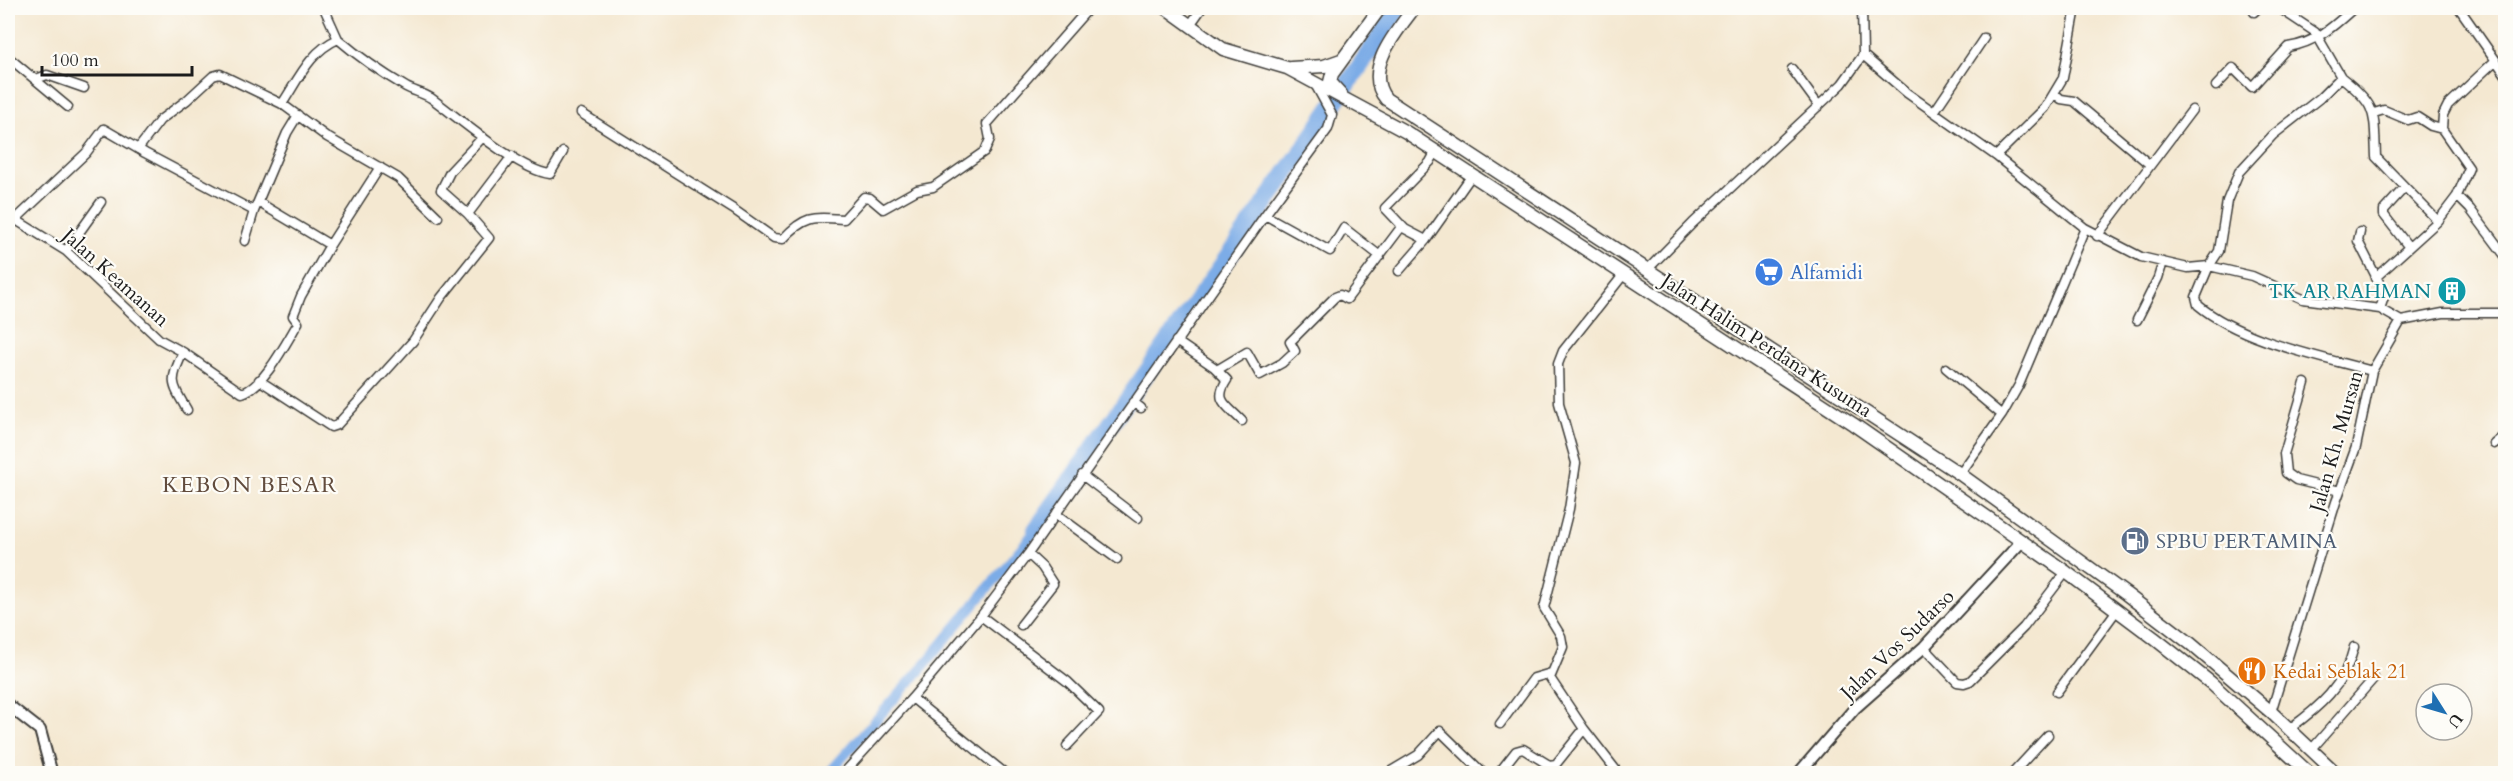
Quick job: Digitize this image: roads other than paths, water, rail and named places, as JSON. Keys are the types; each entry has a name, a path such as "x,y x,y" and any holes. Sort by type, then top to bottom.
{"main road":[{"name":"Jalan Halim Perdana Kusuma","path":"1166,8 1223,49 1287,68 1436,151 1853,424 2117,610 2211,683 2310,774"},
{"path":"1339,97 1330,82 1332,74 1380,8"},
{"name":"Jalan Halim Perdana Kusuma","path":"1414,8 1394,36 1382,60 1378,81 1380,92 1386,99 1960,474 2153,615 2213,662 2337,774"},
{"path":"1287,68 1305,69 1341,60"},
{"path":"1739,350 1748,334"},
{"path":"1807,396 1818,380"}],"street":[{"path":"324,8 338,39 358,57 408,88 428,96 483,137 538,172 550,174 563,152"},
{"path":"581,114 733,209 774,238 783,238 795,226 814,217 844,219 864,197 870,198 883,209 917,190 933,187 985,151 990,139 987,124 1089,8"},
{"path":"1190,25 1202,8"},
{"path":"1648,269 1693,223 1842,84 1863,55 1862,8"},
{"path":"1996,156 2037,117 2063,78 2076,8"},
{"path":"2279,8 2319,37 2341,76 2360,92 2374,113 2376,157 2438,221"},
{"path":"2216,86 2233,68 2252,87 2288,47 2303,45 2319,37 2354,8"},
{"path":"2459,8 2505,75"},
{"path":"1934,112 1984,38"},
{"path":"282,105 323,45 338,39"},
{"path":"1863,55 1934,112 1996,156 2085,228 2141,257 2188,268 2209,266 2252,276 2303,299 2380,309 2401,321 2443,313 2505,313"},
{"path":"8,57 68,107"},
{"path":"2375,278 2438,221 2457,196 2469,168 2442,129 2443,115 2448,105 2495,61"},
{"path":"1792,69 1819,106"},
{"path":"138,149 160,120 187,100 213,76 220,74 282,105 327,137 398,178 438,217"},
{"path":"36,79 47,75 84,88"},
{"path":"2341,76 2320,98 2273,135 2239,172 2227,201 2219,251 2209,266 2196,297 2198,305 2204,310 2251,335 2307,354 2372,370"},
{"path":"2054,93 2061,99 2074,101 2150,164"},
{"path":"843,774 912,698 981,616 1028,554 1264,215 1328,129 1339,97"},
{"path":"2097,236 2192,110"},
{"path":"2374,113 2384,110 2408,120 2417,117 2431,126 2442,129"},
{"path":"245,242 256,207 287,133 298,115"},
{"path":"11,217 86,153 104,129 138,149 330,245"},
{"path":"380,167 330,245 295,309 294,319 298,323 260,380 331,427 337,425 413,341 441,298 489,238 468,214 441,190 450,172 483,137"},
{"path":"1426,240 1402,226 1385,208 1430,162 1436,151"},
{"path":"468,214 512,156"},
{"path":"1399,270 1426,240 1473,175"},
{"path":"2405,188 2389,204 2384,215 2408,246"},
{"path":"2457,196 2470,209 2505,257"},
{"path":"66,250 101,202"},
{"path":"1264,215 1330,251 1344,228 1380,256"},
{"name":"Jalan Keamanan","path":"11,217 66,250 159,339 183,352 242,393 249,392 260,380"},
{"path":"1217,370 1247,352 1260,375 1282,363 1296,351 1290,342 1335,297 1340,295 1347,299 1402,226"},
{"path":"1960,474 2002,415 2023,377 2085,228"},
{"path":"2360,232 2358,241 2385,294 2380,309"},
{"path":"2137,320 2158,278 2163,262"},
{"path":"1619,774 1584,729 1550,678 1563,647 1561,636 1544,608 1569,509 1576,463 1559,403 1558,364 1563,351 1624,274"},
{"name":"Jalan Kh. Mursan","path":"2271,712 2356,447 2372,370 2401,321"},
{"path":"1176,341 1217,370 1227,380 1220,391 1220,397 1242,421"},
{"path":"183,352 172,378 173,386 187,410"},
{"path":"1946,368 2002,415"},
{"path":"2305,383 2284,454 2286,473 2296,480 2340,491"},
{"path":"1133,402 1141,408"},
{"path":"2494,444 2505,434"},
{"path":"1082,475 1138,518"},
{"path":"1056,514 1118,560"},
{"name":"Jalan Vos Sudarso","path":"1798,774 1855,708 1924,647 2022,541"},
{"path":"1021,625 1053,584 1042,567 1028,554"},
{"path":"1924,647 1957,682 1970,681 2024,627 2066,572"},
{"path":"2057,692 2117,610"},
{"path":"981,616 1068,682 1099,712 1067,747"},
{"path":"2289,729 2309,715 2340,684 2354,647"},
{"path":"1500,724 1534,678 1551,673"},
{"path":"2311,750 2374,678"},
{"path":"912,698 1006,774"},
{"path":"8,705 40,730 52,774"},
{"path":"1498,774 1516,751 1523,748 1549,765 1556,764 1584,729"},
{"path":"1386,774 1418,755 1440,731 1484,774"},
{"path":"2012,774 2048,735"}],"waterway":[{"path":"1036,530 1303,150 1399,8"},
{"path":"828,774 922,668 1036,530"}],"place":[{"name":"Alfamidi","path":"1769,272"},
{"name":"TK AR RAHMAN","path":"2452,291"},
{"name":"SPBU PERTAMINA","path":"2135,541"},
{"name":"Kedai Seblak 21","path":"2252,671"}],"district":[{"name":"KEBON BESAR","path":"250,484"}]}
